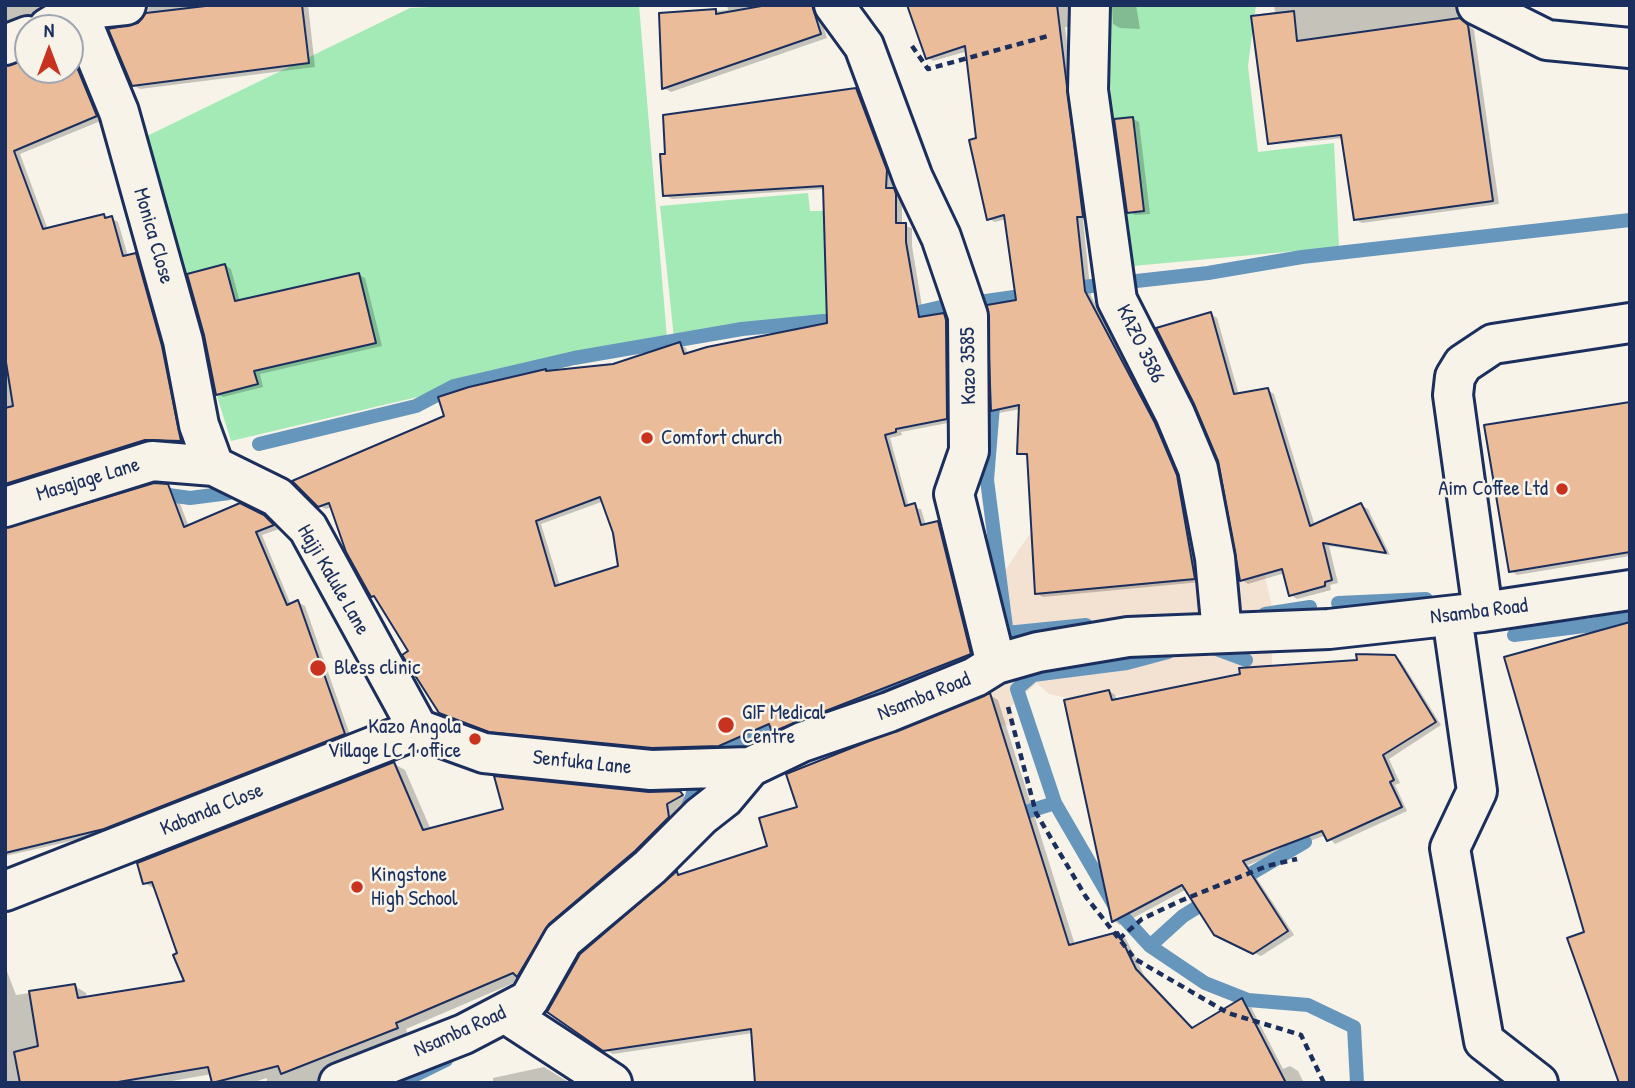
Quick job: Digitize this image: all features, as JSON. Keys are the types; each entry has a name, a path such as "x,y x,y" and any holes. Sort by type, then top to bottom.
{"street":[{"path":"84,14 126,5"},
{"name":"Kazo 3585","path":"834,5 864,46 913,178 941,237 968,316 969,451 954,494 996,664"},
{"path":"1477,5 1547,40 1630,48"},
{"name":"KAZO 3586","path":"1091,13 1088,90 1115,285 1198,469 1215,558 1222,633"},
{"name":"Monica Close","path":"84,56 118,112 183,341 199,425 214,466"},
{"path":"1538,1083 1484,1041 1450,848 1478,791 1453,395 1455,377 1463,363 1493,344 1630,323"},
{"name":"Masajage Lane","path":"5,507 152,461 214,466"},
{"name":"Hajji Kalule Lane","path":"214,466 277,497 308,528 418,729"},
{"name":"Nsamba Road","path":"340,1083 464,1034 529,1000 563,940 650,867 724,798 750,767 802,742 926,697 996,664 1038,652 1128,637 1329,628 1468,614 1630,590"},
{"name":"Senfuka Lane","path":"418,729 484,753 651,770 750,767"},
{"name":"Kabanda Close","path":"5,891 418,729"},
{"path":"505,1013 612,1083"}],"path":[{"path":"905,41 914,47 928,69 1009,44 1064,32 1091,13"},
{"path":"996,664 1032,806 1086,897 1135,959 1228,1013 1301,1035 1324,1083"},
{"path":"1119,939 1142,919 1267,866 1297,859"}],"shaded area":[{"path":"1211,461 1256,541 1272,606 1272,680 1076,700 1049,694 1037,683 1011,706 1015,725 929,729 916,708 916,670 981,653 972,620 1033,529 1167,463"}],"green space":[{"path":"473,5 639,5 667,338 231,441 138,144 147,136 410,8"},
{"path":"1105,5 1256,5 1248,66 1258,152 1334,143 1339,247 1122,267"},
{"path":"808,193 810,211 827,211 828,317 674,338 660,206"}],"building":[{"path":"214,5 302,5 309,63 132,86 108,29 138,23 146,13"},
{"path":"767,5 812,5 821,34 662,89 659,13 716,9 716,14"},
{"path":"907,5 1057,5 1083,217 1077,217 1085,291 1155,423 1177,475 1195,579 1035,594 1027,454 1017,454 1019,405 991,411 987,305 1016,300 1004,215 987,220 969,140 976,138 965,46 926,59"},
{"path":"1294,11 1297,41 1460,18 1468,25 1493,201 1354,220 1341,135 1268,144 1251,16"},
{"path":"14,63 14,84 84,84 97,116 14,151 43,229 104,214 105,218 112,216 123,256 136,253 162,346 181,441 145,440 5,484 5,408 13,406 5,356 5,66"},
{"path":"856,88 887,170 886,188 894,188 896,194 896,223 906,223 906,242 919,317 944,313 946,320 947,419 896,429 896,432 885,435 905,506 915,503 921,525 938,521 971,654 772,732 769,724 719,746 652,748 489,732 439,713 402,655 408,651 374,596 371,597 346,552 329,503 318,507 292,481 444,416 438,397 469,387 546,369 613,364 680,342 684,354 827,323 823,186 663,196 660,154 665,154 663,115","holes":["600,497 613,533 618,566 555,586 536,521"]},
{"path":"1133,117 1144,211 1127,213 1114,119"},
{"path":"225,264 235,301 359,273 376,343 254,371 258,384 216,395 204,335 187,274"},
{"path":"1211,312 1234,394 1268,388 1310,526 1361,503 1386,553 1323,543 1332,580 1325,582 1325,586 1289,596 1282,569 1240,581 1218,461 1194,404 1156,328"},
{"name":"Aim Coffee Ltd","path":"1630,402 1630,552 1509,572 1484,425"},
{"path":"154,483 168,484 184,527 240,503 264,515 274,525 256,532 287,605 298,600 345,734 104,829 5,853 5,528"},
{"path":"1630,622 1630,1083 1619,1083 1567,938 1584,932 1504,657"},
{"path":"1356,654 1395,655 1436,722 1383,755 1394,780 1390,782 1402,807 1327,841 1322,831 1243,861 1288,931 1253,954 1214,935 1182,885 1112,922 1064,700 1109,690 1112,700 1240,674 1239,668 1357,660"},
{"path":"990,693 1069,945 1118,932 1136,969 1192,1028 1242,998 1286,1083 755,1083 751,1029 603,1051 547,1012 580,954 677,871 678,875 767,846 759,818 797,807 786,774"},
{"path":"394,762 423,830 503,809 494,776 649,792 680,791 683,795 667,804 669,817 635,851 549,924 517,977 513,973 396,1023 398,1028 281,1074 278,1066 212,1083 208,1067 112,1083 20,1083 14,1052 38,1046 29,991 75,984 78,998 184,981 173,955 177,953 152,882 143,884 137,863"}],"waterway":[{"path":"1065,289 1208,273 1302,257 1630,220"},
{"path":"979,302 1035,294"},
{"path":"902,316 954,304"},
{"path":"259,444 416,406 454,386 574,358 742,329 823,321 844,322"},
{"path":"994,394 987,480 1007,635"},
{"path":"80,506 118,493 154,493 190,498 229,493"},
{"path":"1338,603 1426,599"},
{"path":"1265,614 1310,607"},
{"path":"1514,635 1592,625 1630,616"},
{"path":"1006,633 1086,625"},
{"path":"1208,646 1246,660"},
{"path":"1168,652 1127,663 1033,675 1017,689 1055,803 1117,910 1150,946 1205,983 1248,1000 1308,1005 1354,1027 1357,1083"},
{"path":"852,698 897,687 969,661"},
{"path":"713,754 787,721"},
{"path":"684,816 692,797 697,772"},
{"path":"1010,817 1055,803"},
{"path":"1235,883 1305,842"},
{"path":"608,870 651,845"},
{"path":"1150,946 1183,916 1212,898"},
{"path":"399,1083 446,1060"}],"place":[{"name":"Comfort church","path":"647,438"},
{"name":"Aim Coffee Ltd","path":"1562,489"},
{"name":"Bless clinic","path":"318,668"},
{"name":"GIF Medical Centre","path":"726,725"},
{"name":"Kazo Angola Village LC 1 office","path":"475,739"},
{"name":"Kingstone High School","path":"357,887"}]}
